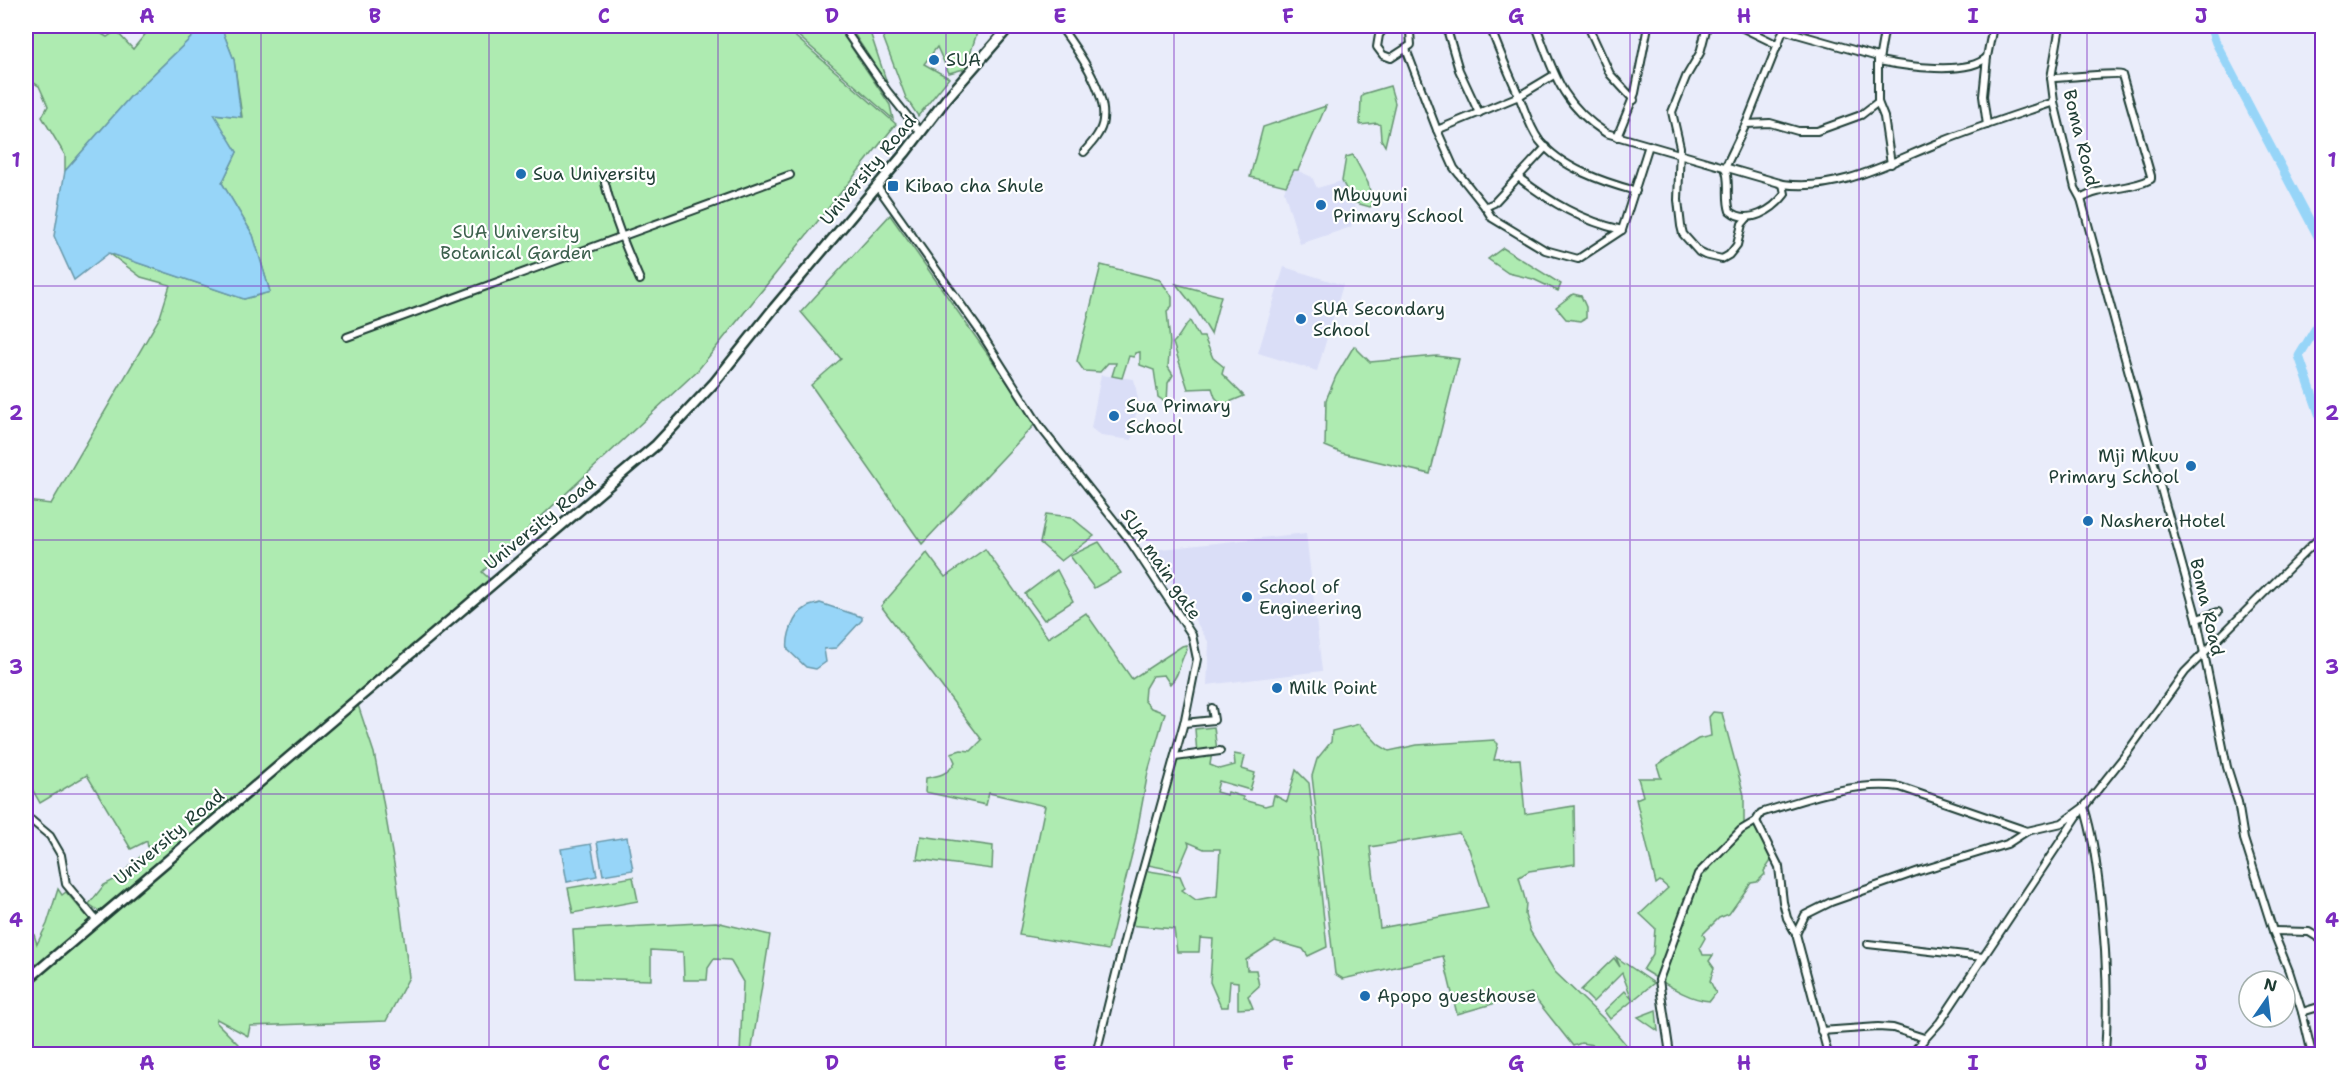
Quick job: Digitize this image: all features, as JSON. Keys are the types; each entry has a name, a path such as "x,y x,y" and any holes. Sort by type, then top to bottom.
{"main road":[{"name":"University Road","path":"26,981 650,451 714,383 947,98 1010,26"}],"street":[{"path":"842,26 888,92 921,132"},
{"path":"1060,26 1092,75 1103,109 1101,127 1096,138 1084,152"},
{"path":"1386,26 1379,35 1377,44 1381,53 1391,58 1411,45 1410,32 1413,26"},
{"path":"1446,26 1459,70 1479,112"},
{"path":"1490,26 1519,96 1524,114 1546,147 1585,172 1611,184 1636,191"},
{"path":"1536,26 1554,75 1576,109 1588,122 1606,133 1680,156 1801,187 1819,185 1891,164 1938,143 2054,102"},
{"path":"1588,26 1610,74 1634,100"},
{"path":"1617,137 1634,100 1648,26"},
{"path":"1707,26 1700,53 1686,77 1672,112 1679,139 1678,200 1681,226 1683,234 1699,252 1717,258 1728,256 1737,245 1742,224 1747,218"},
{"path":"1885,26 1878,59 1878,102 1884,117 1891,164"},
{"path":"1987,125 1983,96 1993,26"},
{"name":"Boma Road","path":"2060,26 2051,78 2054,102 2075,188 2080,199 2197,619 2227,767 2238,802 2244,839 2273,932 2302,1012 2312,1054"},
{"path":"1743,28 1778,45"},
{"path":"1783,184 1785,194 1777,203 1758,216 1747,218 1730,211 1726,193 1729,179 1725,168 1746,124 1784,28 1878,59 1927,67 1955,68 1972,65 1987,57"},
{"path":"1406,49 1437,130 1455,168 1492,218 1545,250 1578,259 1622,230 1649,145"},
{"path":"1972,65 1979,67 1985,74"},
{"path":"2051,78 2094,76 2117,72 2122,75 2151,176 2151,179 2141,184 2089,194 2080,199"},
{"path":"1437,130 1519,96 1554,75"},
{"path":"1746,124 1770,123 1798,131 1817,131 1861,115 1878,102"},
{"path":"1485,207 1494,203 1546,147"},
{"path":"348,337 790,175"},
{"path":"1518,177 1550,201 1568,211 1622,230"},
{"path":"604,183 621,238 640,280"},
{"name":"SUA main gate","path":"877,186 972,321 1041,428 1128,538 1192,635 1196,649 1196,669 1184,723 1133,905 1096,1054"},
{"path":"1911,1054 1940,1022 2084,807 2126,754 2185,672 2322,535"},
{"path":"2197,619 2218,612"},
{"path":"1184,723 1214,720 1212,708"},
{"path":"1175,757 1220,751"},
{"path":"1670,1054 1659,980 1667,956 1698,874 1741,830 1756,821 1761,813 1862,786 1882,785 1934,798 2027,831"},
{"path":"1796,934 1805,915 1831,902 1919,871 2007,844 2027,831 2062,823 2084,807"},
{"path":"2084,807 2093,834 2106,950 2108,1017 2105,1054"},
{"path":"32,820 50,837 62,855 66,884 96,920"},
{"path":"1756,821 1779,867 1787,918 1796,934 1828,1054"},
{"path":"2273,932 2309,932 2322,940"},
{"path":"1868,944 1983,957"},
{"path":"2302,1012 2322,1006"},
{"path":"1821,1031 1893,1028 1924,1038"}],"shaded area":[{"name":"Mbuyuni Primary School","path":"1294,169 1312,177 1317,188 1342,181 1356,209 1351,227 1300,244 1284,191"},
{"name":"SUA Secondary School","path":"1284,267 1343,285 1317,371 1258,353"},
{"name":"Sua Primary School","path":"1101,375 1134,379 1138,399 1132,440 1101,436 1091,428"},
{"name":"School of Engineering","path":"1306,533 1322,671 1207,685 1209,643 1152,550"}],"green space":[{"name":"SUA University Botanical Garden","path":"26,26 88,26 107,37 116,31 133,49 152,26 783,26 896,124 698,370 482,572 493,582 325,731 358,705 374,753 396,875 409,977 386,1021 250,1026 248,1036 217,1019 216,1022 248,1054 26,1054 26,1033 30,1016 26,1009 26,986 108,917 158,868 154,865 99,911 89,904 104,885 116,879 142,855 149,857 147,841 131,849 87,775 40,803 26,778 26,501 51,504 160,317 170,285 141,277 109,253 244,299 270,292 253,235 222,183 237,152 213,114 242,117 234,60 223,32 196,33 130,97 65,171 65,155 42,117 48,106 39,86 34,83 26,68"},
{"path":"787,26 837,26 890,105 893,119"},
{"path":"849,26 868,26 888,86"},
{"path":"879,26 979,26 968,61 971,67 949,73 937,47 924,64 949,78 918,116 906,98"},
{"path":"1390,86 1395,103 1385,146 1381,139 1380,125 1377,123 1360,125 1361,98 1363,94"},
{"path":"1326,106 1298,170 1294,170 1286,186 1250,177 1263,127"},
{"path":"1353,155 1368,183 1373,204 1370,207 1353,202 1342,181 1346,157"},
{"path":"890,215 1036,423 922,544 811,385 841,359 801,312"},
{"path":"1503,248 1561,284 1558,291 1533,279 1508,273 1488,259"},
{"path":"1101,265 1160,280 1172,296 1172,306 1167,311 1170,343 1168,367 1173,375 1168,383 1167,403 1158,397 1154,370 1140,365 1140,352 1135,353 1134,357 1129,356 1122,378 1112,376 1116,363 1108,363 1100,372 1084,371 1077,361"},
{"path":"1176,284 1221,296 1211,334 1195,308"},
{"path":"1573,294 1581,296 1586,307 1586,318 1581,321 1566,319 1556,307"},
{"path":"1190,321 1199,337 1204,337 1213,358 1224,367 1222,374 1244,396 1222,405 1215,397 1212,388 1188,389 1173,343"},
{"path":"1354,346 1370,362 1437,356 1459,359 1430,474 1342,453 1325,446 1326,400 1336,376"},
{"path":"1046,514 1071,517 1094,536 1061,561 1040,543"},
{"path":"1099,542 1121,573 1094,588 1070,556"},
{"path":"985,549 1048,638 1086,613 1132,679 1186,645 1187,650 1174,680 1170,684 1164,675 1152,676 1145,688 1144,700 1151,708 1165,713 1148,772 1135,842 1108,950 1019,935 1045,806 989,793 986,805 925,792 926,778 943,774 953,766 955,762 951,753 961,750 971,751 982,740 881,606 927,553 945,577"},
{"path":"1057,570 1073,601 1044,620 1025,594"},
{"path":"1713,712 1722,713 1744,795 1744,828 1756,821 1773,858 1764,871 1765,874 1757,882 1751,883 1729,914 1719,918 1703,934 1705,938 1700,947 1703,955 1713,955 1709,961 1714,968 1710,981 1716,993 1710,1001 1684,994 1643,970 1653,954 1655,928 1640,914 1668,888 1660,881 1656,884 1636,799 1643,796 1638,778 1661,778 1657,765 1698,739 1711,736 1709,717"},
{"path":"1359,724 1379,745 1389,751 1417,745 1494,740 1498,744 1494,760 1520,759 1525,814 1574,806 1575,864 1529,871 1519,877 1526,903 1525,915 1530,931 1555,972 1606,1021 1634,1054 1599,1054 1593,1045 1581,1043 1573,1046 1531,993 1457,1014 1443,956 1343,979 1335,974 1312,776 1317,759 1331,742 1332,731","holes":["1459,833 1469,849 1488,908 1380,928 1370,847"]},
{"path":"1214,727 1217,751 1212,752 1210,765 1220,769 1235,765 1234,754 1245,756 1242,769 1255,773 1250,790 1219,781 1216,792 1227,795 1228,792 1243,797 1243,800 1265,806 1272,804 1274,795 1287,802 1296,770 1309,783 1327,947 1308,956 1303,949 1275,941 1246,960 1247,970 1256,970 1259,986 1248,996 1253,1008 1238,1009 1238,982 1230,981 1228,1007 1221,1007 1210,982 1213,939 1200,938 1199,952 1177,952 1174,929 1128,925 1143,870 1180,876 1185,888 1182,890 1196,900 1217,896 1220,849 1204,849 1188,842 1189,845 1178,871 1148,865 1156,837 1152,836 1176,759 1197,754 1195,729"},
{"path":"921,836 993,846 992,869 917,859"},
{"path":"633,877 638,901 573,913 568,888"},
{"path":"58,889 62,895 66,892 90,920 28,974 26,973 26,910 37,944 47,924"},
{"path":"716,922 770,935 751,1054 740,1054 743,982 730,960 714,959 708,968 707,980 684,980 683,952 651,950 651,980 576,978 573,930"},
{"path":"1616,957 1654,983 1610,1019 1604,1011 1625,991 1632,999 1622,973 1593,1002 1581,990 1614,958 1620,967"},
{"path":"1656,1010 1658,1031 1638,1017"}],"water":[{"path":"223,32 234,60 241,117 214,114 237,152 222,183 253,235 270,292 244,299 109,253 74,280 54,236 65,171 130,97 196,33"},
{"path":"820,603 862,617 862,620 836,648 824,649 826,662 816,669 806,667 788,650 788,645 789,633 797,616 807,607"},
{"path":"627,837 633,870 603,875 597,842"},
{"path":"591,844 597,876 567,882 561,849"}],"waterway":[{"path":"2210,26 2216,43 2322,244"},
{"path":"2322,318 2299,356 2322,422"}],"place":[{"name":"SUA","path":"934,60"},
{"name":"Sua University","path":"521,174"},
{"name":"Kibao cha Shule","path":"893,186"},
{"name":"Mbuyuni Primary School","path":"1321,205"},
{"name":"SUA Secondary School","path":"1301,319"},
{"name":"Sua Primary School","path":"1114,416"},
{"name":"Mji Mkuu Primary School","path":"2191,466"},
{"name":"Nashera Hotel","path":"2088,521"},
{"name":"School of Engineering","path":"1247,597"},
{"name":"Milk Point","path":"1277,688"},
{"name":"Apopo guesthouse","path":"1365,996"}]}
